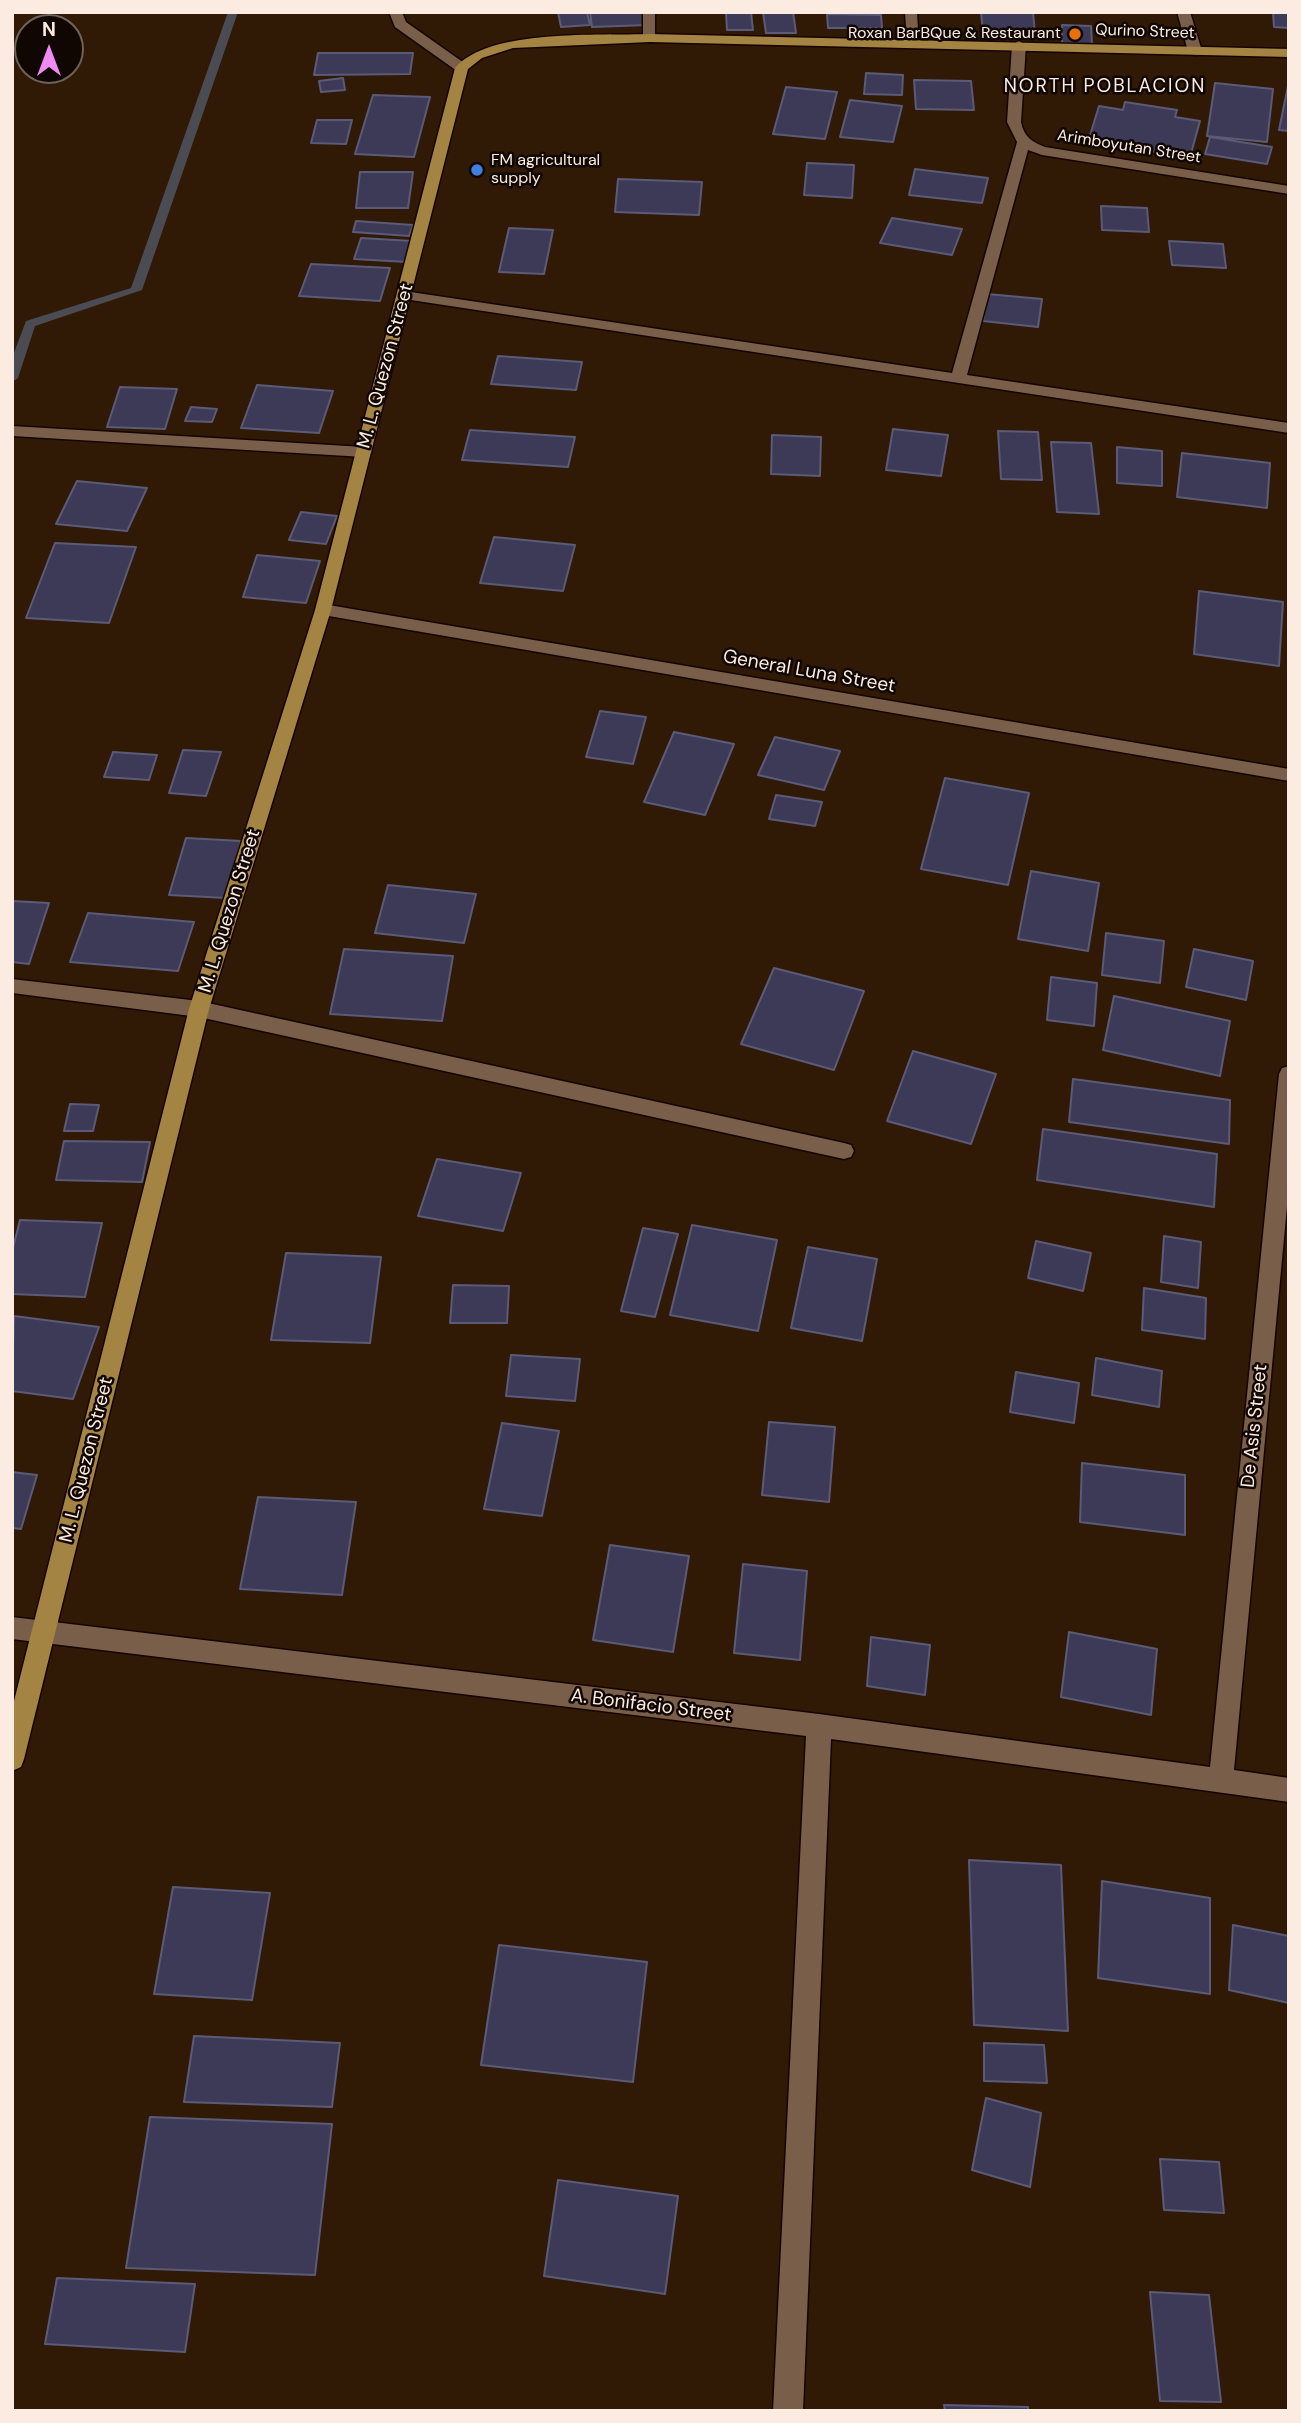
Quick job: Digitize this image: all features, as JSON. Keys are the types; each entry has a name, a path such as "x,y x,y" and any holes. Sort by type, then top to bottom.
{"main road":[{"name":"Qurino Street","path":"462,68 477,55 512,44 650,38 1289,53"},
{"name":"M. L. Quezon Street","path":"12,1759 200,1009 323,610 462,68"}],"street":[{"path":"395,12 400,24 462,68"},
{"path":"649,12 650,38"},
{"path":"911,12 914,44"},
{"path":"1183,12 1195,51"},
{"path":"958,378 1023,143 1015,133 1014,121 1018,45"},
{"name":"Arimboyutan Street","path":"1023,143 1042,151 1289,190"},
{"path":"404,295 1289,428"},
{"path":"12,431 364,452"},
{"name":"General Luna Street","path":"323,610 1289,775"},
{"path":"12,986 200,1009 845,1151"},
{"name":"De Asis Street","path":"1220,1779 1289,1074"},
{"name":"A. Bonifacio Street","path":"12,1628 819,1726 1289,1790"},
{"path":"788,2411 819,1726"}],"building":[{"path":"558,12 587,12 590,25 561,27"},
{"path":"590,12 646,12 648,25 592,27"},
{"path":"726,12 751,12 753,30 727,30"},
{"path":"763,12 793,12 796,33 766,33"},
{"path":"981,12 1033,12 1035,33 983,32"},
{"path":"1273,12 1289,13 1289,28 1274,27"},
{"path":"827,14 881,15 882,28 828,28"},
{"path":"1062,25 1091,26 1092,45 1062,43"},
{"path":"318,53 413,53 410,74 314,75"},
{"path":"866,73 903,75 902,95 864,94"},
{"path":"343,78 345,90 321,92 319,81"},
{"path":"914,80 971,81 974,110 916,109"},
{"path":"1215,83 1273,89 1267,142 1207,136"},
{"path":"786,87 837,92 825,139 773,134"},
{"path":"1289,87 1289,131 1279,130"},
{"path":"373,95 430,97 414,157 355,154"},
{"path":"850,100 902,106 893,142 840,137"},
{"path":"1125,102 1177,110 1175,117 1200,121 1190,157 1088,142 1099,106 1123,110"},
{"path":"317,120 352,120 346,144 311,143"},
{"path":"1210,137 1272,147 1267,164 1205,154"},
{"path":"807,163 854,165 852,198 804,195"},
{"path":"915,169 988,178 982,203 909,195"},
{"path":"360,172 413,172 408,208 356,208"},
{"path":"618,179 702,182 699,215 615,212"},
{"path":"1101,206 1147,208 1149,232 1102,230"},
{"path":"892,218 962,229 952,255 880,243"},
{"path":"356,221 413,225 409,236 353,232"},
{"path":"509,228 553,230 544,274 499,272"},
{"path":"361,238 412,241 407,262 354,259"},
{"path":"1169,241 1223,244 1226,268 1172,265"},
{"path":"311,264 390,268 380,301 299,296"},
{"path":"987,294 1042,299 1038,327 983,321"},
{"path":"498,356 582,362 576,390 491,384"},
{"path":"257,385 333,391 319,433 241,428"},
{"path":"120,387 177,389 165,429 107,427"},
{"path":"191,407 217,409 212,422 185,421"},
{"path":"893,429 948,435 941,476 886,470"},
{"path":"470,430 575,437 568,467 462,460"},
{"path":"998,431 1038,432 1042,480 1001,479"},
{"path":"772,435 821,437 820,476 771,474"},
{"path":"1051,442 1091,443 1099,514 1057,512"},
{"path":"1117,447 1162,451 1162,486 1117,483"},
{"path":"1182,453 1270,463 1267,508 1177,497"},
{"path":"77,481 147,488 127,531 56,524"},
{"path":"301,512 337,516 326,544 289,540"},
{"path":"494,537 575,545 563,591 480,583"},
{"path":"55,543 136,547 109,623 26,618"},
{"path":"257,555 320,561 306,603 243,597"},
{"path":"1199,591 1283,602 1279,666 1194,654"},
{"path":"600,711 646,717 633,764 586,757"},
{"path":"674,732 734,744 705,815 644,802"},
{"path":"775,737 840,751 824,790 758,775"},
{"path":"183,750 221,752 206,796 169,793"},
{"path":"113,752 157,755 149,780 104,777"},
{"path":"945,778 1029,793 1008,885 921,869"},
{"path":"776,795 822,802 815,826 769,819"},
{"path":"186,838 241,841 226,898 169,895"},
{"path":"1031,871 1099,883 1088,951 1018,939"},
{"path":"388,885 476,894 464,943 375,933"},
{"path":"12,901 49,903 29,964 12,962"},
{"path":"88,913 194,922 178,971 70,962"},
{"path":"1106,933 1164,941 1160,983 1102,975"},
{"path":"344,949 453,956 442,1021 330,1014"},
{"path":"1194,949 1253,961 1246,1000 1186,987"},
{"path":"774,968 864,991 834,1070 741,1044"},
{"path":"1051,977 1097,983 1094,1026 1047,1020"},
{"path":"1114,996 1230,1021 1220,1076 1103,1050"},
{"path":"913,1051 996,1074 971,1144 887,1121"},
{"path":"1073,1079 1230,1100 1229,1144 1069,1122"},
{"path":"70,1104 99,1105 93,1131 64,1131"},
{"path":"1043,1129 1217,1154 1214,1207 1037,1180"},
{"path":"64,1141 150,1142 142,1182 56,1180"},
{"path":"437,1159 521,1173 503,1231 418,1216"},
{"path":"20,1220 102,1223 85,1297 12,1294 12,1252"},
{"path":"692,1225 777,1240 758,1331 670,1315"},
{"path":"643,1228 678,1234 655,1317 621,1311"},
{"path":"1164,1236 1201,1242 1198,1288 1161,1282"},
{"path":"1036,1241 1091,1253 1083,1291 1028,1278"},
{"path":"808,1247 877,1259 862,1341 791,1328"},
{"path":"286,1253 381,1257 370,1343 271,1340"},
{"path":"453,1285 509,1286 507,1323 450,1323"},
{"path":"1144,1288 1206,1298 1205,1339 1142,1330"},
{"path":"14,1316 99,1327 73,1399 12,1391"},
{"path":"511,1355 580,1359 575,1401 506,1396"},
{"path":"1096,1358 1162,1371 1159,1407 1092,1395"},
{"path":"1016,1372 1079,1383 1074,1423 1010,1412"},
{"path":"769,1422 835,1427 829,1502 762,1495"},
{"path":"502,1423 559,1431 542,1516 484,1509"},
{"path":"1082,1463 1185,1475 1185,1535 1080,1522"},
{"path":"12,1472 37,1475 21,1529 12,1528"},
{"path":"258,1497 356,1502 342,1595 240,1589"},
{"path":"610,1545 689,1556 673,1652 593,1640"},
{"path":"743,1564 807,1571 800,1660 734,1653"},
{"path":"1069,1632 1157,1649 1151,1715 1061,1697"},
{"path":"871,1637 930,1645 925,1695 867,1686"},
{"path":"969,1860 1061,1865 1068,2031 974,2025"},
{"path":"1102,1881 1210,1898 1210,1994 1098,1978"},
{"path":"173,1887 270,1893 252,2000 154,1994"},
{"path":"1233,1925 1289,1936 1289,2003 1229,1990"},
{"path":"499,1945 647,1962 633,2082 481,2065"},
{"path":"194,2036 340,2043 332,2107 184,2102"},
{"path":"984,2043 1044,2045 1047,2083 984,2081"},
{"path":"986,2098 1041,2113 1030,2187 972,2170"},
{"path":"150,2117 332,2124 315,2275 126,2268"},
{"path":"1160,2159 1219,2162 1224,2213 1164,2210"},
{"path":"558,2180 678,2196 665,2294 544,2276"},
{"path":"57,2278 195,2284 185,2352 45,2344"},
{"path":"1150,2292 1209,2295 1221,2402 1160,2401"},
{"path":"944,2405 1028,2407 1028,2411 945,2411"}],"waterway":[{"path":"12,378 30,324 136,290 233,12"}],"place":[{"name":"Roxan BarBQue & Restaurant","path":"1075,34"},
{"name":"FM agricultural supply","path":"477,170"}],"district":[{"name":"NORTH POBLACION","path":"1105,87"}]}
